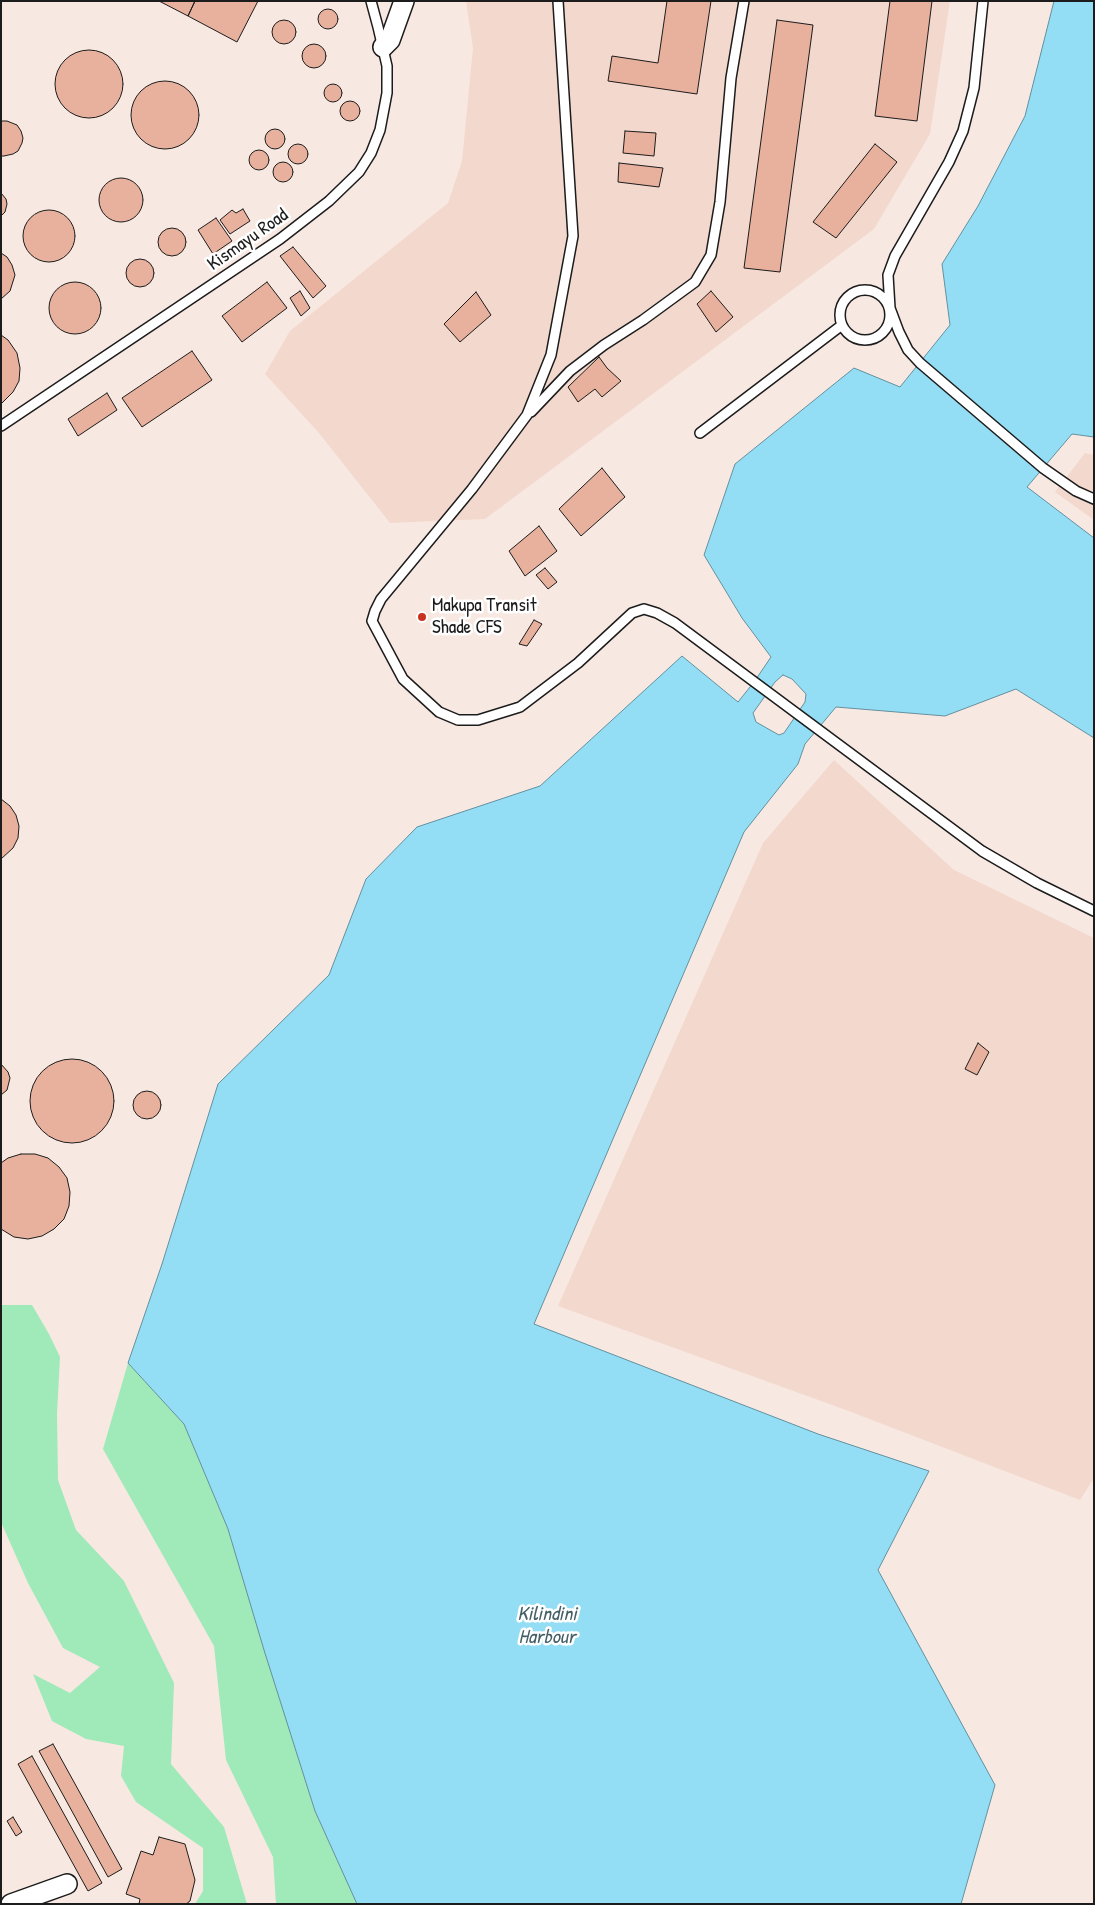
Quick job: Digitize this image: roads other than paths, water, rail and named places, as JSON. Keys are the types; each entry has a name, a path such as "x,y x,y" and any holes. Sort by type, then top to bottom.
{"street":[{"path":"383,47 390,40 404,1"},
{"path":"11,1904 67,1884"}],"lane":[{"name":"Kismayu Road","path":"1,426 280,239 329,201 359,172 371,154 380,130 387,93 383,47 371,1"},
{"path":"527,415 551,356 573,236 558,1"},
{"path":"744,1 732,78 720,202 711,254 694,282 577,366 527,415 472,489 381,599 374,611 372,621 403,679 439,712 458,720 478,720 520,707 578,663 632,613 644,608 657,613 676,623 982,851 1037,883 1094,911"},
{"path":"983,1 974,88 963,131 950,162 895,256 888,275 890,308 889,322 875,339 859,340 852,337 842,325 840,310 848,296 865,289 877,292 883,296 890,308 898,332 908,350 920,363 1043,468 1076,491 1094,500"},
{"path":"700,432 842,325"}],"water":[{"name":"Kilindini Harbour","path":"1054,1 1094,1 1094,437 1072,434 1027,487 1094,538 1094,738 1016,689 945,716 836,707 805,744 798,764 744,832 534,1324 818,1434 929,1471 878,1570 995,1785 961,1904 357,1904 315,1811 228,1529 184,1424 128,1363 162,1264 218,1084 329,975 366,879 417,827 540,786 682,656 738,702 771,657 742,618 704,555 735,464 854,368 900,387 950,325 942,264 978,206 1025,116","holes":["783,675 792,679 806,694 805,702 784,733 779,735 756,722 753,713 775,682"]}],"place":[{"name":"Makupa Transit Shade CFS","path":"422,617"}]}
